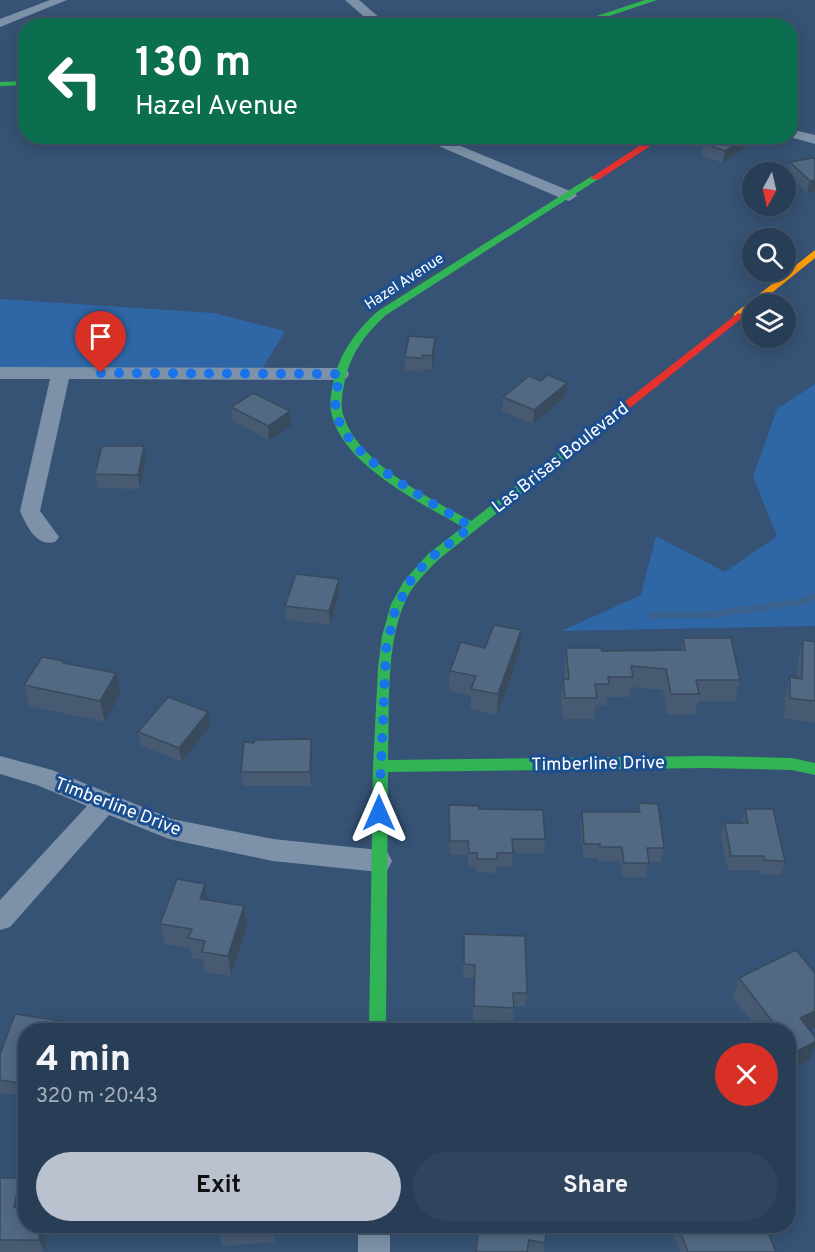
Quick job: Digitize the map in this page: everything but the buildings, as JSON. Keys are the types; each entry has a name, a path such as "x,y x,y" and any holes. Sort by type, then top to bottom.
{"street":[{"path":"0,23 61,0"},
{"path":"351,0 374,18"},
{"path":"595,18 652,0"},
{"path":"0,10 15,16"},
{"path":"0,84 18,83"},
{"path":"798,132 815,124"},
{"path":"798,135 815,140"},
{"path":"442,144 569,196"},
{"name":"Hazel Avenue","path":"471,527 372,463 351,441 339,422 335,409 340,374 350,347 364,328 382,313 650,144"},
{"name":"Las Brisas Boulevard","path":"377,1023 380,766 386,649 395,611 413,576 433,556 815,253"},
{"path":"0,373 340,374"},
{"path":"48,537 36,523 30,511 61,373"},
{"name":"Timberline Drive","path":"380,766 705,762 792,764 815,769"},
{"name":"Timberline Drive","path":"0,765 43,777 169,829 273,850 379,861"},
{"path":"0,919 105,803"},
{"path":"374,1233 374,1252"}],"shaded area":[{"path":"0,299 214,313 285,331 261,371 0,371"},
{"path":"815,384 815,626 561,631 641,595 656,536 725,572 777,536 753,477 777,409"}],"waterway":[{"path":"652,615 710,615 805,601 815,596"}],"traffic: fast":[{"path":"596,18 653,0"},
{"path":"0,84 18,83"},
{"path":"471,527 395,480 358,450 345,434 338,418 336,404 341,371 354,343 382,313 595,178"},
{"path":"377,1023 378,845 384,685 386,652 398,604 408,584 433,557 617,413"},
{"path":"380,766 705,762 792,764 815,769"}],"traffic: slow":[{"path":"738,316 815,253"}],"traffic: jam":[{"path":"595,178 649,144"},
{"path":"617,413 738,316"}],"route":[{"path":"101,373 340,374 335,409 339,422 351,441 372,463 471,527 433,556 413,576 403,591 395,611 386,649 379,813"}]}
